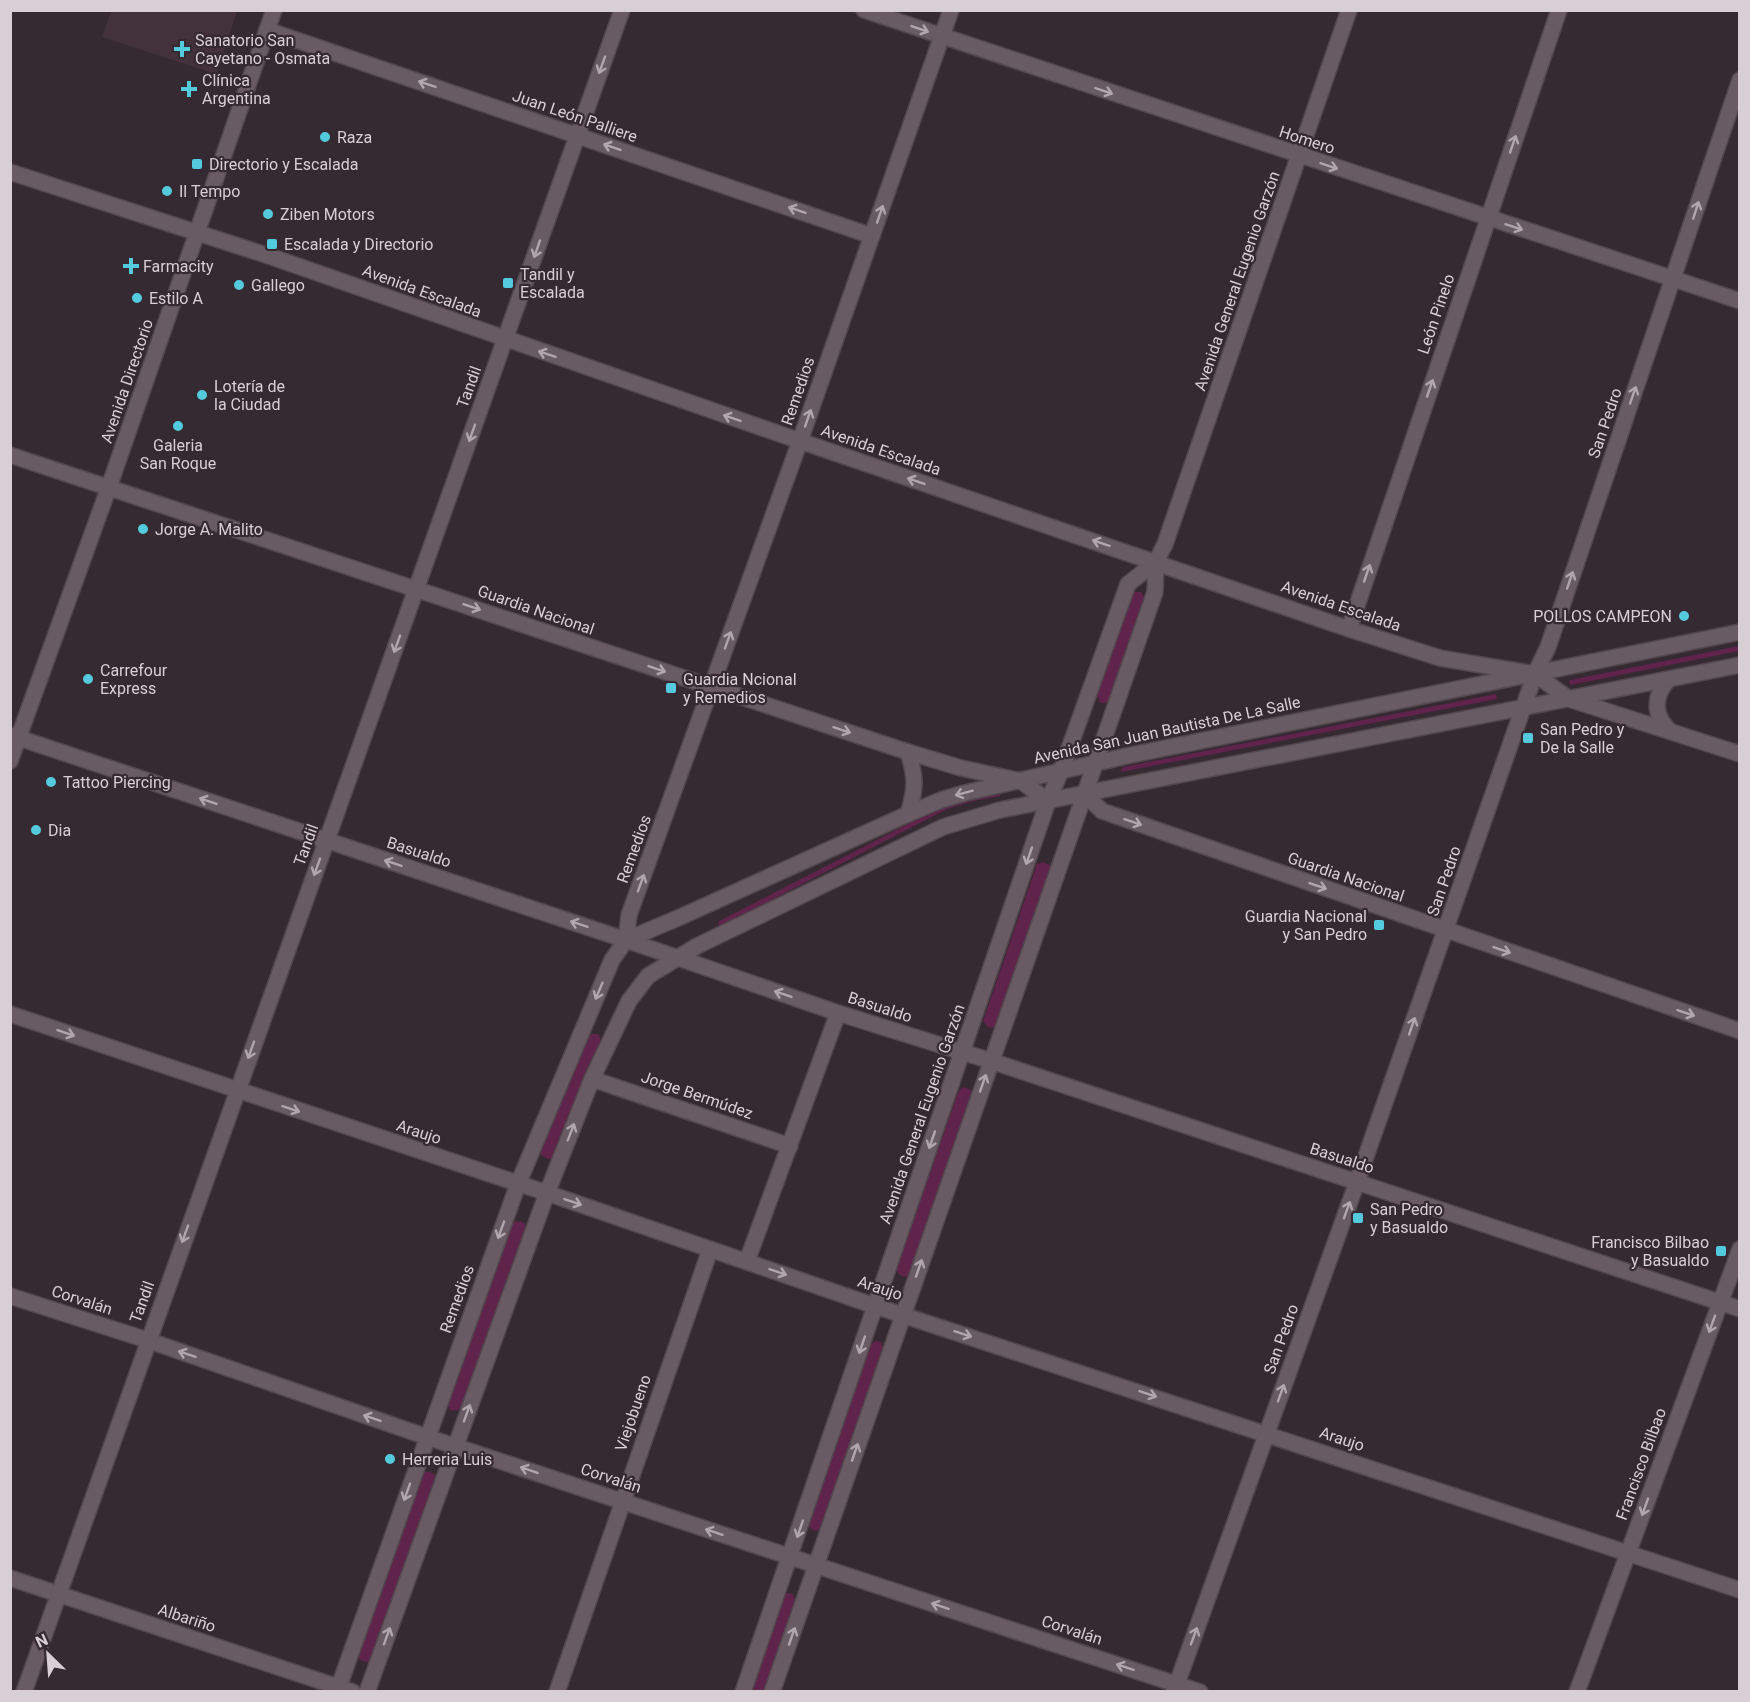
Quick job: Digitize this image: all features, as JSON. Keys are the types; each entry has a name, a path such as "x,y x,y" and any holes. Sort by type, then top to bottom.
{"street":[{"name":"Avenida Directorio","path":"10,761 14,736 109,488 274,10"},
{"name":"Tandil","path":"24,1692 60,1595 147,1340 622,10"},
{"name":"Homero","path":"864,10 1740,301"},
{"name":"Remedios","path":"337,1689 518,1184 612,960 626,940 629,915 800,441 951,10"},
{"name":"Avenida General Eugenio Garzón","path":"772,1692 1096,764 1155,592 1156,562 1165,544 1349,10"},
{"name":"León Pinelo","path":"1349,628 1559,10"},
{"name":"Juan León Palliere","path":"267,30 872,236"},
{"name":"San Pedro","path":"1176,1688 1535,674 1548,647 1740,80"},
{"name":"Avenida Escalada","path":"10,172 280,260 800,441 1440,658 1535,674 1569,699 1740,754"},
{"name":"Guardia Nacional","path":"10,455 908,752 961,768 1021,780 1047,801"},
{"name":"Avenida General Eugenio Garzón","path":"743,1692 1047,801 1061,771 1128,584 1156,562"},
{"name":"Avenida San Juan Bautista De La Salle","path":"626,940 949,797 1131,755 1740,632"},
{"path":"367,1692 547,1193 592,1079 629,1001 648,976 676,957 943,827 1000,810 1740,665"},
{"path":"1669,679 1658,693 1656,702 1657,713 1662,723 1670,731"},
{"name":"Basualdo","path":"14,736 838,1013 991,1061 1740,1309"},
{"path":"908,752 915,774 913,798 908,814"},
{"name":"Guardia Nacional","path":"1084,794 1102,811 1740,1031"},
{"path":"747,1261 838,1013"},
{"name":"Araujo","path":"10,1014 547,1193 875,1306 1740,1590"},
{"name":"Jorge Bermúdez","path":"592,1079 790,1146"},
{"name":"Francisco Bilbao","path":"1577,1692 1740,1249"},
{"name":"Viejobueno","path":"556,1692 710,1250"},
{"name":"Corvalán","path":"10,1296 147,1340 427,1437 816,1565 1176,1688 1200,1692"},
{"name":"Albariño","path":"10,1578 337,1689 353,1692"}],"shaded area":[{"name":"Sanatorio San Cayetano - Osmata","path":"111,10 237,11 216,74 102,37"},
{"path":"1135,592 1141,592 1145,598 1110,699 1106,703 1101,703 1096,695 1130,596"},
{"path":"1739,646 1739,651 1571,685 1569,682 1570,680"},
{"path":"1496,694 1497,699 1121,772 1123,767"},
{"path":"1000,792 1000,796 947,809 721,926 718,924 719,921 943,806"},
{"path":"1043,862 1050,865 1051,870 996,1025 993,1028 988,1027 983,1021 1037,864"},
{"path":"591,1034 598,1034 601,1046 553,1158 548,1159 541,1155 540,1150 586,1039"},
{"path":"964,1087 971,1090 972,1096 910,1274 907,1277 901,1276 896,1270 959,1090"},
{"path":"521,1221 525,1224 526,1230 461,1408 456,1411 450,1410 447,1402 511,1226 514,1222"},
{"path":"876,1341 881,1342 884,1350 822,1528 816,1531 808,1524 871,1344"},
{"path":"425,1472 432,1473 436,1479 372,1658 368,1662 362,1661 358,1650 421,1476"},
{"path":"793,1594 796,1602 765,1691 749,1692 782,1595"}],"place":[{"name":"Sanatorio San Cayetano - Osmata","path":"182,49"},
{"name":"Clínica Argentina","path":"189,89"},
{"name":"Raza","path":"325,137"},
{"name":"Directorio y Escalada","path":"197,164"},
{"name":"Il Tempo","path":"167,191"},
{"name":"Ziben Motors","path":"268,214"},
{"name":"Escalada y Directorio","path":"272,244"},
{"name":"Farmacity","path":"131,266"},
{"name":"Tandil y Escalada","path":"508,283"},
{"name":"Gallego","path":"239,285"},
{"name":"Estilo A","path":"137,298"},
{"name":"Lotería de la Ciudad","path":"202,395"},
{"name":"Galeria San Roque","path":"178,426"},
{"name":"Jorge A. Malito","path":"143,529"},
{"name":"POLLOS CAMPEON","path":"1684,616"},
{"name":"Carrefour Express","path":"88,679"},
{"name":"Guardia Ncional y Remedios","path":"671,688"},
{"name":"San Pedro y De la Salle","path":"1528,738"},
{"name":"Tattoo Piercing","path":"51,782"},
{"name":"Dia","path":"36,830"},
{"name":"Guardia Nacional y San Pedro","path":"1379,925"},
{"name":"San Pedro y Basualdo","path":"1358,1218"},
{"name":"Francisco Bilbao y Basualdo","path":"1721,1251"},
{"name":"Herreria Luis","path":"390,1459"}]}
